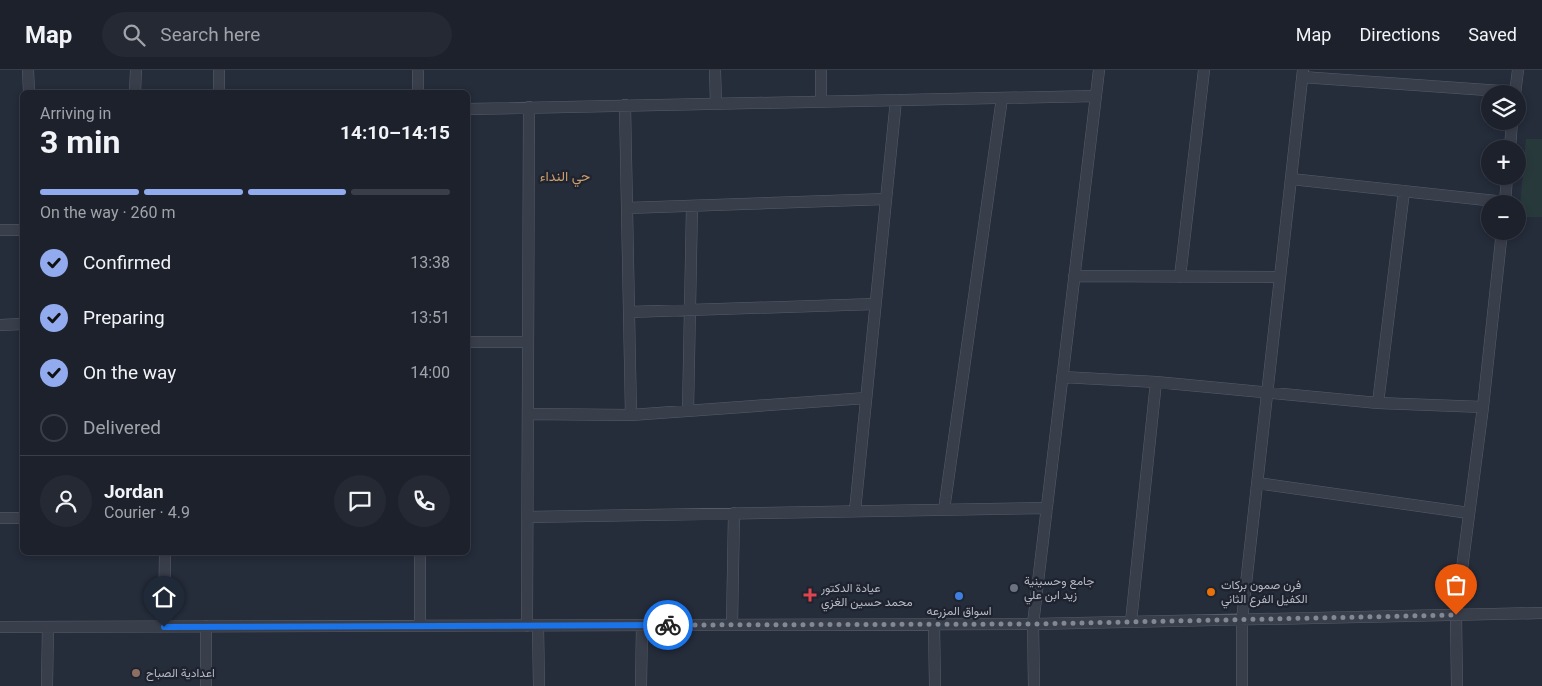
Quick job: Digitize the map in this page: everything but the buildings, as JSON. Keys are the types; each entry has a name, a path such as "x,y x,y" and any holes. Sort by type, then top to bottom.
{"street":[{"path":"28,70 29,90"},
{"path":"135,90 136,70"},
{"path":"219,70 219,90"},
{"path":"418,70 418,90"},
{"path":"715,70 716,103"},
{"path":"821,70 821,101"},
{"path":"1034,686 1033,624 1099,70"},
{"path":"1180,277 1204,70"},
{"path":"1516,85 1518,70"},
{"path":"1242,686 1242,620 1266,391 1303,74 1481,90"},
{"path":"470,109 1096,96"},
{"path":"944,510 1002,98"},
{"path":"855,511 896,100"},
{"path":"625,105 631,415"},
{"path":"529,107 528,516 538,686"},
{"path":"1291,179 1481,200"},
{"path":"1378,403 1404,191"},
{"path":"627,208 886,199"},
{"path":"688,411 692,206"},
{"path":"0,230 20,230"},
{"path":"1457,686 1456,615 1501,240"},
{"path":"1074,276 1280,277"},
{"path":"629,312 876,304"},
{"path":"0,324 20,324"},
{"path":"470,342 528,342"},
{"path":"1062,376 1266,391 1378,403 1482,408"},
{"path":"1131,622 1156,382"},
{"path":"528,414 631,415 866,398"},
{"path":"1257,483 1469,513"},
{"path":"528,516 1047,508"},
{"path":"732,625 734,513"},
{"path":"0,518 20,518"},
{"path":"164,627 165,555"},
{"path":"420,555 420,626"},
{"path":"0,627 1033,624 1542,613"},
{"path":"934,624 935,686"},
{"path":"641,686 642,625"},
{"path":"206,626 206,686"},
{"path":"47,686 48,627"}],"shaded area":[{"path":"1542,139 1542,217 1526,217 1526,195 1521,195 1522,185 1526,185 1526,140"}],"way so far":[{"path":"668,625 1033,624 1456,615"}],"place":[{"name":"جامع وحسينية زيد ابن علي","path":"1014,588"},
{"name":"فرن صمون بركات الكفيل الفرع الثاني","path":"1211,592"},
{"name":"عيادة الدكتور محمد حسين الغزي","path":"810,595"},
{"name":"اسواق المزرعه","path":"959,596"},
{"name":"اعدادية الصباح","path":"136,673"}],"district":[{"name":"حي النداء","path":"565,176"}],"route":[{"path":"164,627 668,625"}]}
